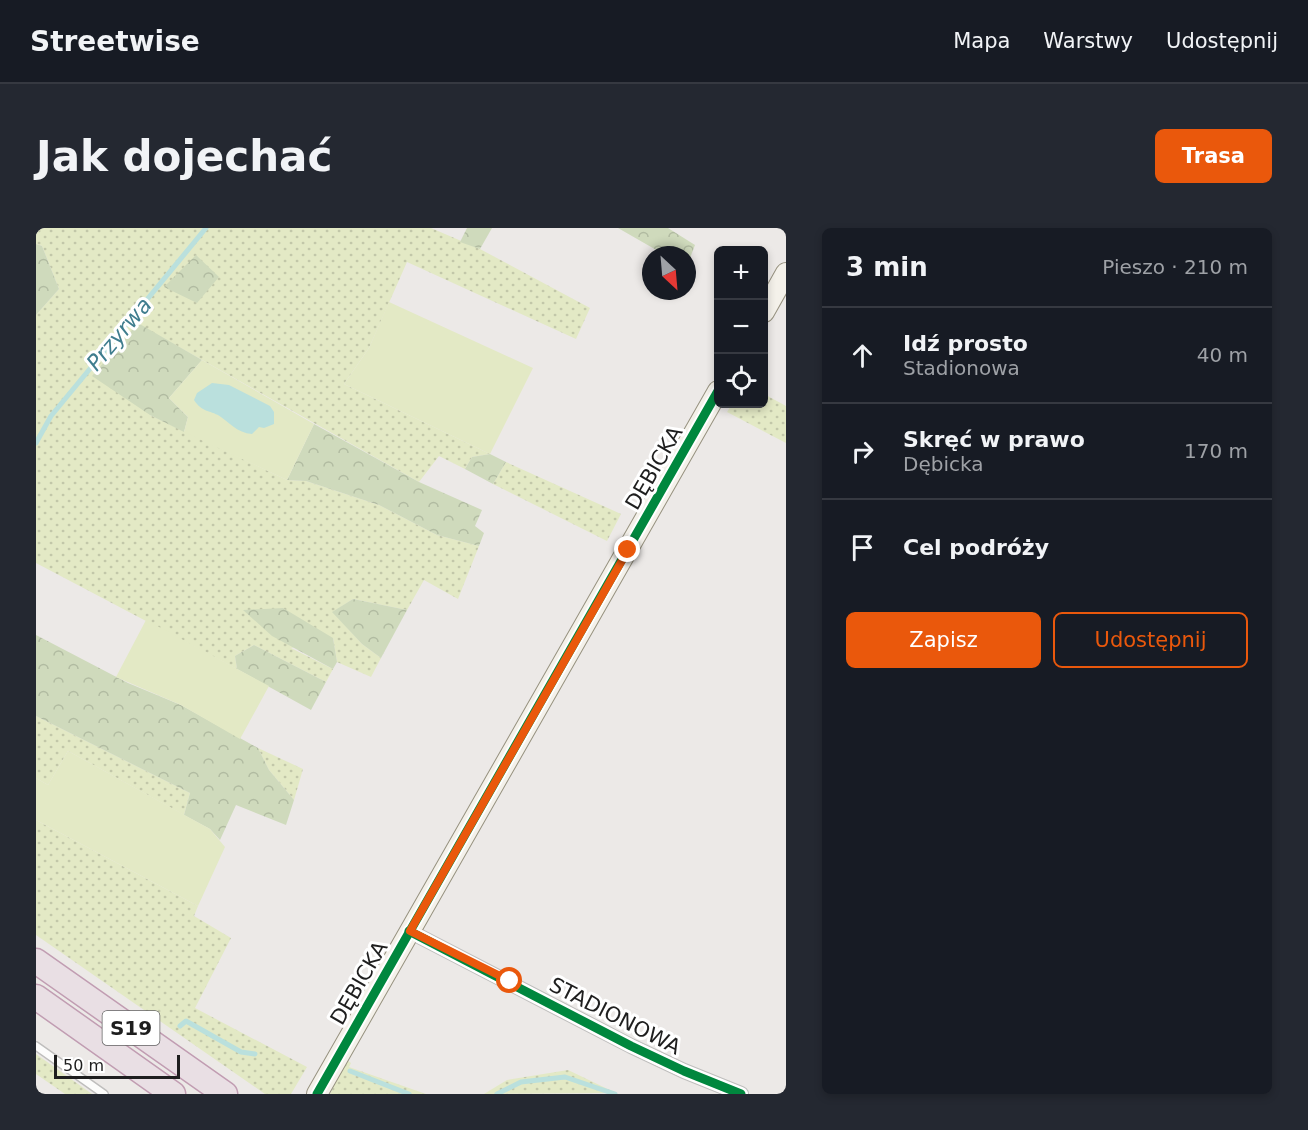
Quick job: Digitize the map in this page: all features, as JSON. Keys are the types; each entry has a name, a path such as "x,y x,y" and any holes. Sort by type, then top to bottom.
{"highway":[{"name":"S19","path":"36,961 225,1094"},
{"name":"S19","path":"36,997 173,1094"}],"street":[{"path":"768,305 786,273"},
{"name":"DĘBICKA","path":"317,1094 714,398"},
{"name":"STADIONOWA","path":"410,931 631,1046 741,1094"}],"lane":[{"path":"36,1046 104,1094"}],"green space":[{"path":"36,228 431,228 480,249 590,308 576,339 407,262 369,348 344,384 490,454 472,457 465,469 439,456 419,482 138,324 150,415 287,480 306,481 379,505 437,535 479,546 458,599 424,580 407,610 353,599 333,612 362,644 381,658 371,677 337,662 333,638 291,648 333,669 326,682 254,645 235,656 237,669 36,563 36,315 59,289 42,246 36,244"},
{"path":"467,228 492,228 480,249 460,242"},
{"path":"618,228 668,228 695,245 695,246 649,246"},
{"path":"36,244 42,246 59,289 36,315"},
{"path":"196,255 219,277 197,303 164,287"},
{"path":"389,302 533,368 490,454 344,384 369,348"},
{"path":"138,323 202,360 169,398 188,417 184,432 150,415 92,376"},
{"path":"202,360 314,424 287,480 184,432 188,417 169,398"},
{"path":"768,396 786,406 786,443 727,412 730,408 768,408"},
{"path":"314,424 419,482 482,510 475,526 484,533 479,546 437,535 379,505 306,481 287,480"},
{"path":"490,454 506,462 493,484 465,469 472,457"},
{"path":"506,462 621,514 607,541 493,484"},
{"path":"353,599 407,610 381,658 362,644 332,612"},
{"path":"283,608 333,638 337,662 333,669 272,636 243,610"},
{"path":"146,620 269,686 240,739 181,705 116,677"},
{"path":"36,635 128,683 181,705 258,748 269,770 294,800 286,825 236,805 220,840 210,829 184,815 190,793 36,716"},
{"path":"254,645 326,682 311,710 237,669 235,656"},
{"path":"36,716 190,793 184,815 68,751 48,785 36,778"},
{"path":"258,748 303,769 294,800 269,770"},
{"path":"68,751 210,829 225,847 198,906 36,820 36,778 48,785"},
{"path":"36,820 198,906 194,916 231,938 195,1008 307,1067 291,1094 265,1094 36,935"},
{"path":"36,1054 92,1094 65,1094 36,1074"},
{"path":"347,1060 351,1063 349,1067 426,1094 330,1094"},
{"path":"568,1070 616,1093 484,1094 507,1080"}],"water":[{"path":"212,383 229,385 270,406 274,412 274,424 264,428 259,427 252,434 247,433 202,408 194,400 197,393"}],"waterway":[{"name":"Przyrwa","path":"36,443 51,416 206,228"},
{"path":"180,1026 186,1021 241,1052 255,1054"},
{"path":"350,1071 409,1094"},
{"path":"497,1094 521,1082 565,1077 615,1094"}],"cycle path":[{"path":"317,1094 714,398"},
{"path":"409,931 631,1046 741,1094"}],"route":[{"path":"510,981 410,931 628,550"}]}
